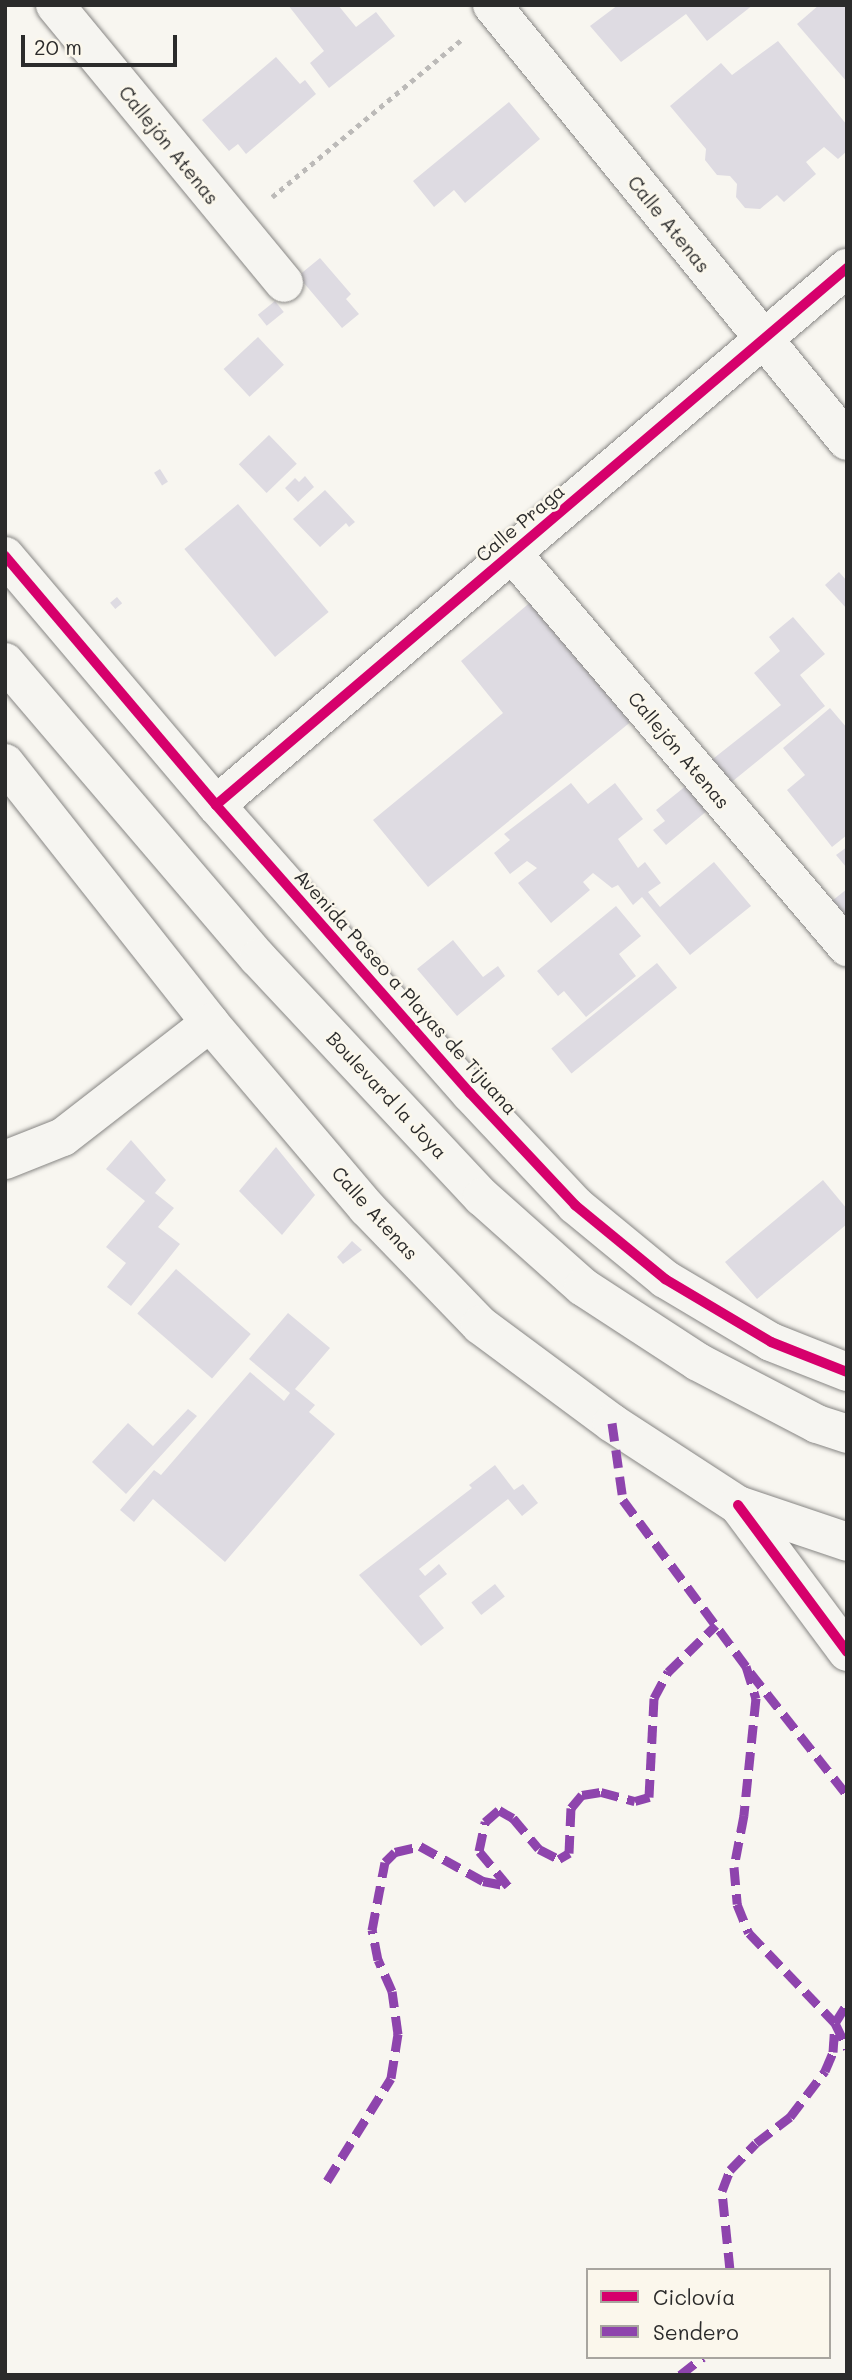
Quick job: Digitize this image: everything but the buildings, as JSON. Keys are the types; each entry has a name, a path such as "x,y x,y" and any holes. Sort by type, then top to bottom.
{"street":[{"name":"Callejón Atenas","path":"55,5 284,283"},
{"name":"Calle Atenas","path":"494,8 847,441"},
{"name":"Calle Praga","path":"216,805 847,268"},
{"name":"Callejón Atenas","path":"511,552 847,947"},
{"name":"Avenida Paseo a Playas de Tijuana","path":"5,556 216,805 470,1093 575,1205 664,1279 771,1342 847,1372"},
{"name":"Boulevard la Joya","path":"5,662 258,958 482,1197 606,1302 698,1362 817,1424 847,1434"},
{"name":"Calle Atenas","path":"5,763 210,1023 367,1208 480,1325 612,1423 738,1505 847,1542"},
{"path":"5,1160 63,1137 210,1023"},
{"path":"738,1505 847,1652"}],"path":[{"path":"236,226 494,8"}],"marked path":[{"path":"612,1423 623,1500 746,1666 756,1698 744,1815 734,1867 737,1904 749,1933 835,2023 847,2048"},
{"path":"327,2181 391,2078 398,2034 392,1991 378,1960 372,1930 385,1862 395,1852 420,1846 483,1881 508,1886 479,1851 485,1822 499,1810 513,1818 539,1849 559,1859 569,1853 571,1808 582,1795 601,1792 635,1801 649,1797 654,1698 668,1672 716,1625"},
{"path":"750,1672 847,1795"},
{"path":"730,2268 722,2191 730,2170 756,2143 790,2117 825,2071 833,2052 835,2023 847,2004"},
{"path":"680,2375 700,2359"}],"cycle path":[{"path":"216,805 847,268"},
{"path":"5,556 216,805 470,1093 575,1205 665,1279 771,1342 847,1372"},
{"path":"738,1505 847,1652"}]}
